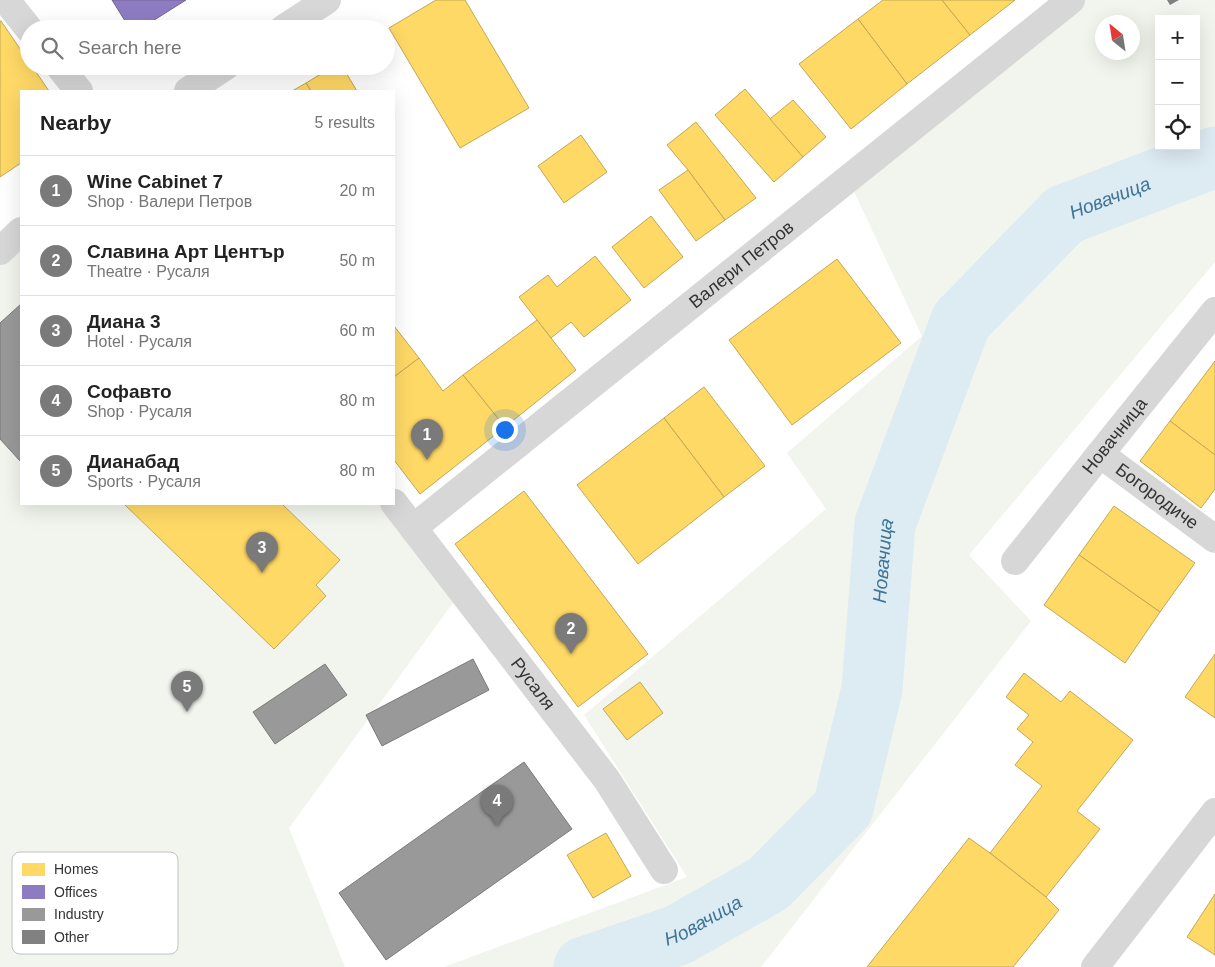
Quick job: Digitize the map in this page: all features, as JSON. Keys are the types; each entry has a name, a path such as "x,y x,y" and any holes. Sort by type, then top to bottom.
{"street":[{"path":"6,0 22,20"},
{"path":"297,20 327,0"},
{"name":"Валери Петров","path":"413,528 1071,0"},
{"path":"66,75 78,90"},
{"path":"190,90 212,75"},
{"path":"0,251 20,232"},
{"name":"Новачница","path":"1015,561 1215,311"},
{"name":"Богородиче","path":"1100,454 1215,539"},
{"name":"Русаля","path":"395,504 607,780 664,870"},
{"path":"1095,967 1215,812"}],"shaded area":[{"path":"1071,0 1215,0 1215,262 969,555 1031,621 761,967 444,967 687,877 584,715 826,509 787,453 922,336 848,179"},
{"path":"20,243 20,505 385,505 458,596 289,828 345,967 0,967 0,261"}],"building: Homes":[{"path":"436,0 465,0 529,108 460,148 395,38 395,24"},
{"path":"883,0 942,0 970,35 907,84 858,19"},
{"path":"942,0 1015,0 970,35"},
{"path":"858,19 907,84 851,129 799,64"},
{"path":"1,21 20,49 20,75 38,75 48,90 20,90 20,164 0,177"},
{"path":"319,75 347,75 356,90 310,90 306,83"},
{"path":"306,83 310,90 294,90"},
{"path":"745,89 803,157 774,182 715,115"},
{"path":"793,100 826,137 803,157 770,119"},
{"path":"696,122 756,198 725,220 667,145"},
{"path":"581,135 607,172 564,203 538,166"},
{"path":"688,170 725,220 696,241 659,190"},
{"path":"651,216 683,257 644,288 612,247"},
{"path":"595,256 631,300 584,337 571,322 551,338 519,297 548,275 557,287"},
{"path":"837,259 901,343 792,425 729,340"},
{"path":"537,320 576,370 505,427 463,375"},
{"path":"395,327 419,358 395,376"},
{"path":"419,358 443,391 463,375 505,427 420,494 395,461 395,376"},
{"path":"1215,361 1215,455 1170,421"},
{"path":"704,387 765,466 724,497 664,418"},
{"path":"664,418 724,497 638,564 577,485"},
{"path":"1170,421 1215,455 1215,489 1201,508 1140,461"},
{"path":"524,491 648,654 578,707 455,544"},
{"path":"125,505 283,505 340,560 316,585 326,596 274,649"},
{"path":"1114,506 1195,563 1160,612 1079,555"},
{"path":"1079,555 1160,612 1125,663 1044,605"},
{"path":"1215,654 1215,718 1185,697"},
{"path":"1024,673 1061,702 1070,691 1133,740 1077,811 1100,829 1046,897 990,853 1042,786 1015,765 1033,742 1017,729 1029,715 1006,697"},
{"path":"640,682 663,713 627,740 603,709"},
{"path":"606,833 631,876 593,898 567,855"},
{"path":"969,838 1046,897 1059,910 1013,967 867,967"},
{"path":"1215,894 1215,955 1187,937"}],"building: Offices":[{"path":"112,0 186,0 154,20 124,20"}],"building: Industry":[{"path":"20,305 20,461 0,439 0,323"},
{"path":"473,659 489,690 382,746 366,715"},
{"path":"325,664 347,695 275,744 253,712"},
{"path":"524,762 572,829 386,960 339,893"}],"building: Other":[{"path":"1167,0 1179,0 1170,5"}],"waterway":[{"name":"Новачица","path":"584,967 678,935 768,884 843,808 872,689 885,524 961,321 1064,215 1215,157"}],"place":[{"name":"Wine Cabinet 7","path":"427,460"},
{"name":"Диана 3","path":"262,573"},
{"name":"Славина Арт Център","path":"571,654"},
{"name":"Дианабад","path":"187,712"},
{"name":"Софавто","path":"497,826"}]}
